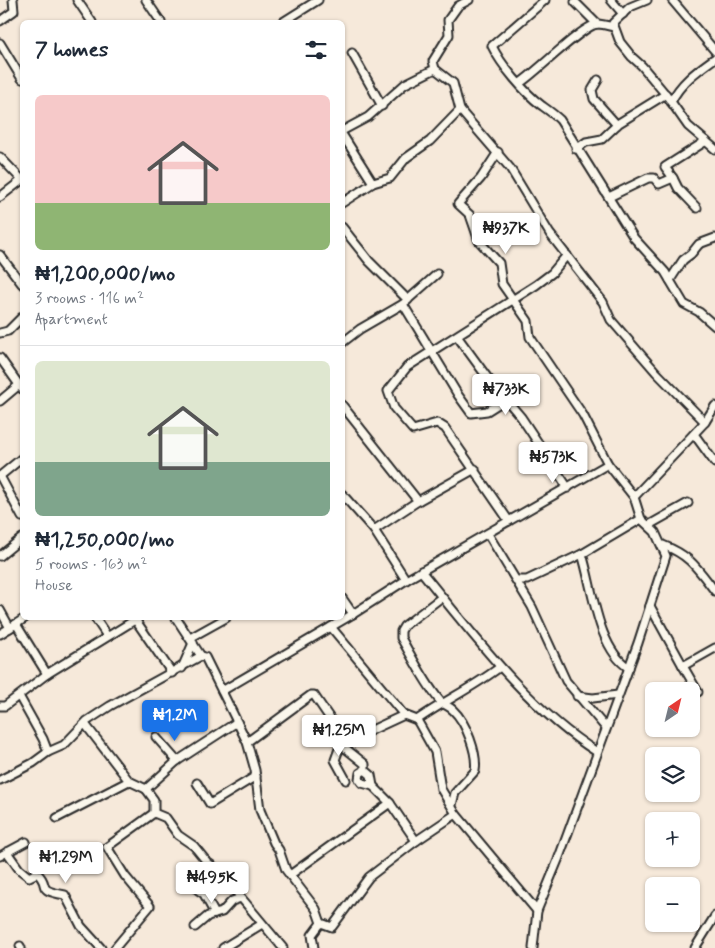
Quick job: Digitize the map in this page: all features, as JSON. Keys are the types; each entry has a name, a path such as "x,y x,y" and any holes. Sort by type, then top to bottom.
{"street":[{"path":"0,22 14,10 13,0"},
{"path":"77,0 91,20"},
{"path":"146,0 160,20"},
{"path":"286,20 318,0"},
{"path":"469,0 458,6 448,20 449,35 433,61 435,69 453,83 460,110 498,152 566,255 603,302 611,320 656,372 706,422"},
{"path":"545,0 492,46 498,58 540,105 551,111 560,120 576,149 634,238 670,280 684,304 699,312 715,326"},
{"path":"610,0 624,14"},
{"path":"646,0 630,7 613,23 613,27 620,42 666,94 688,126 715,149"},
{"path":"672,0 715,51"},
{"path":"575,2 597,24 613,27"},
{"path":"520,83 540,69 568,42 597,24"},
{"path":"0,43 20,76"},
{"path":"352,53 382,106"},
{"path":"671,102 675,93 693,72 715,58"},
{"path":"345,131 382,106 405,84 435,69"},
{"path":"598,80 592,90 594,99 617,125"},
{"path":"576,149 586,142 602,139 617,125 666,94"},
{"path":"345,201 373,182 390,178 406,158 430,141 460,110"},
{"path":"345,138 373,182"},
{"path":"698,208 678,188 665,167 706,141"},
{"path":"498,152 481,178 458,204 470,215 479,241 499,263 502,284 528,321 530,337 583,414 608,464 634,497 641,519 649,525 663,545 666,556 666,563 618,696 537,912 533,948"},
{"path":"0,156 20,178"},
{"path":"609,197 648,178 654,178 659,184 673,178"},
{"path":"0,197 20,182"},
{"path":"345,233 405,302 458,395 472,413 487,411 506,399"},
{"path":"670,280 683,260 699,244 715,238"},
{"path":"0,255 20,281"},
{"path":"509,521 445,428 437,423 413,430 391,402 388,391 407,366 433,352 552,273 566,255"},
{"path":"345,342 405,302 437,274"},
{"path":"0,333 8,331 20,319"},
{"path":"457,336 480,369 521,417 568,488"},
{"path":"0,358 20,386"},
{"path":"0,401 20,388"},
{"path":"634,497 706,422 715,408"},
{"path":"345,409 418,501"},
{"path":"694,434 715,463"},
{"path":"20,460 0,476 20,513"},
{"path":"345,619 421,571 608,464"},
{"path":"374,530 418,501 475,469"},
{"path":"345,497 374,530 406,580"},
{"path":"649,525 688,502"},
{"path":"518,580 527,580 582,554 641,519"},
{"path":"488,534 518,580 566,681 577,696 606,727"},
{"path":"0,556 20,540"},
{"path":"663,545 687,557 715,591"},
{"path":"582,554 604,636 617,659 628,668"},
{"path":"421,571 500,667 575,738 597,752"},
{"path":"442,597 401,631 401,638 441,703 457,715 464,726 476,759 475,771 454,793 452,805"},
{"path":"345,602 353,614"},
{"path":"650,606 692,682"},
{"path":"0,610 46,674"},
{"path":"0,634 22,620"},
{"path":"96,620 107,636"},
{"path":"0,706 5,706 46,674 133,620"},
{"path":"137,620 172,673"},
{"path":"177,620 201,656 206,658 247,742 256,776 260,810 290,875 316,909 321,923"},
{"path":"181,668 192,640 223,620"},
{"path":"222,690 343,620"},
{"path":"331,627 404,715 416,720 435,752 441,789 456,814 537,912"},
{"path":"683,666 715,648"},
{"path":"0,780 33,763 48,752 64,745 85,724 110,706 201,656"},
{"path":"416,720 441,703 479,683 500,667"},
{"path":"247,742 311,695 314,695 346,742 345,748 365,764 365,770 359,779 362,783 373,786 390,803 416,841"},
{"path":"19,696 43,739 48,752"},
{"path":"577,696 598,698 618,696"},
{"path":"346,780 340,774 335,760 339,749 346,742 404,715"},
{"path":"146,789 177,761 237,722"},
{"path":"85,724 129,781 146,789 154,800 154,813"},
{"path":"156,737 177,761"},
{"path":"365,770 371,775 373,786"},
{"path":"196,783 210,804 256,776"},
{"path":"57,818 129,781"},
{"path":"290,875 390,803"},
{"path":"154,813 166,818 178,836 194,846 220,872 283,948"},
{"path":"115,948 150,906 125,876 107,847 154,813"},
{"path":"321,923 332,927 369,877 416,841 456,814"},
{"path":"26,842 3,854 29,877 37,873 41,876 44,889 50,893 65,895 82,926 101,948"},
{"path":"215,914 204,894 198,890 220,872"},
{"path":"195,927 208,916 215,914 232,901 241,898"},
{"path":"695,948 715,916"},
{"path":"314,948 312,935 321,923"},
{"path":"223,948 262,924"}]}
